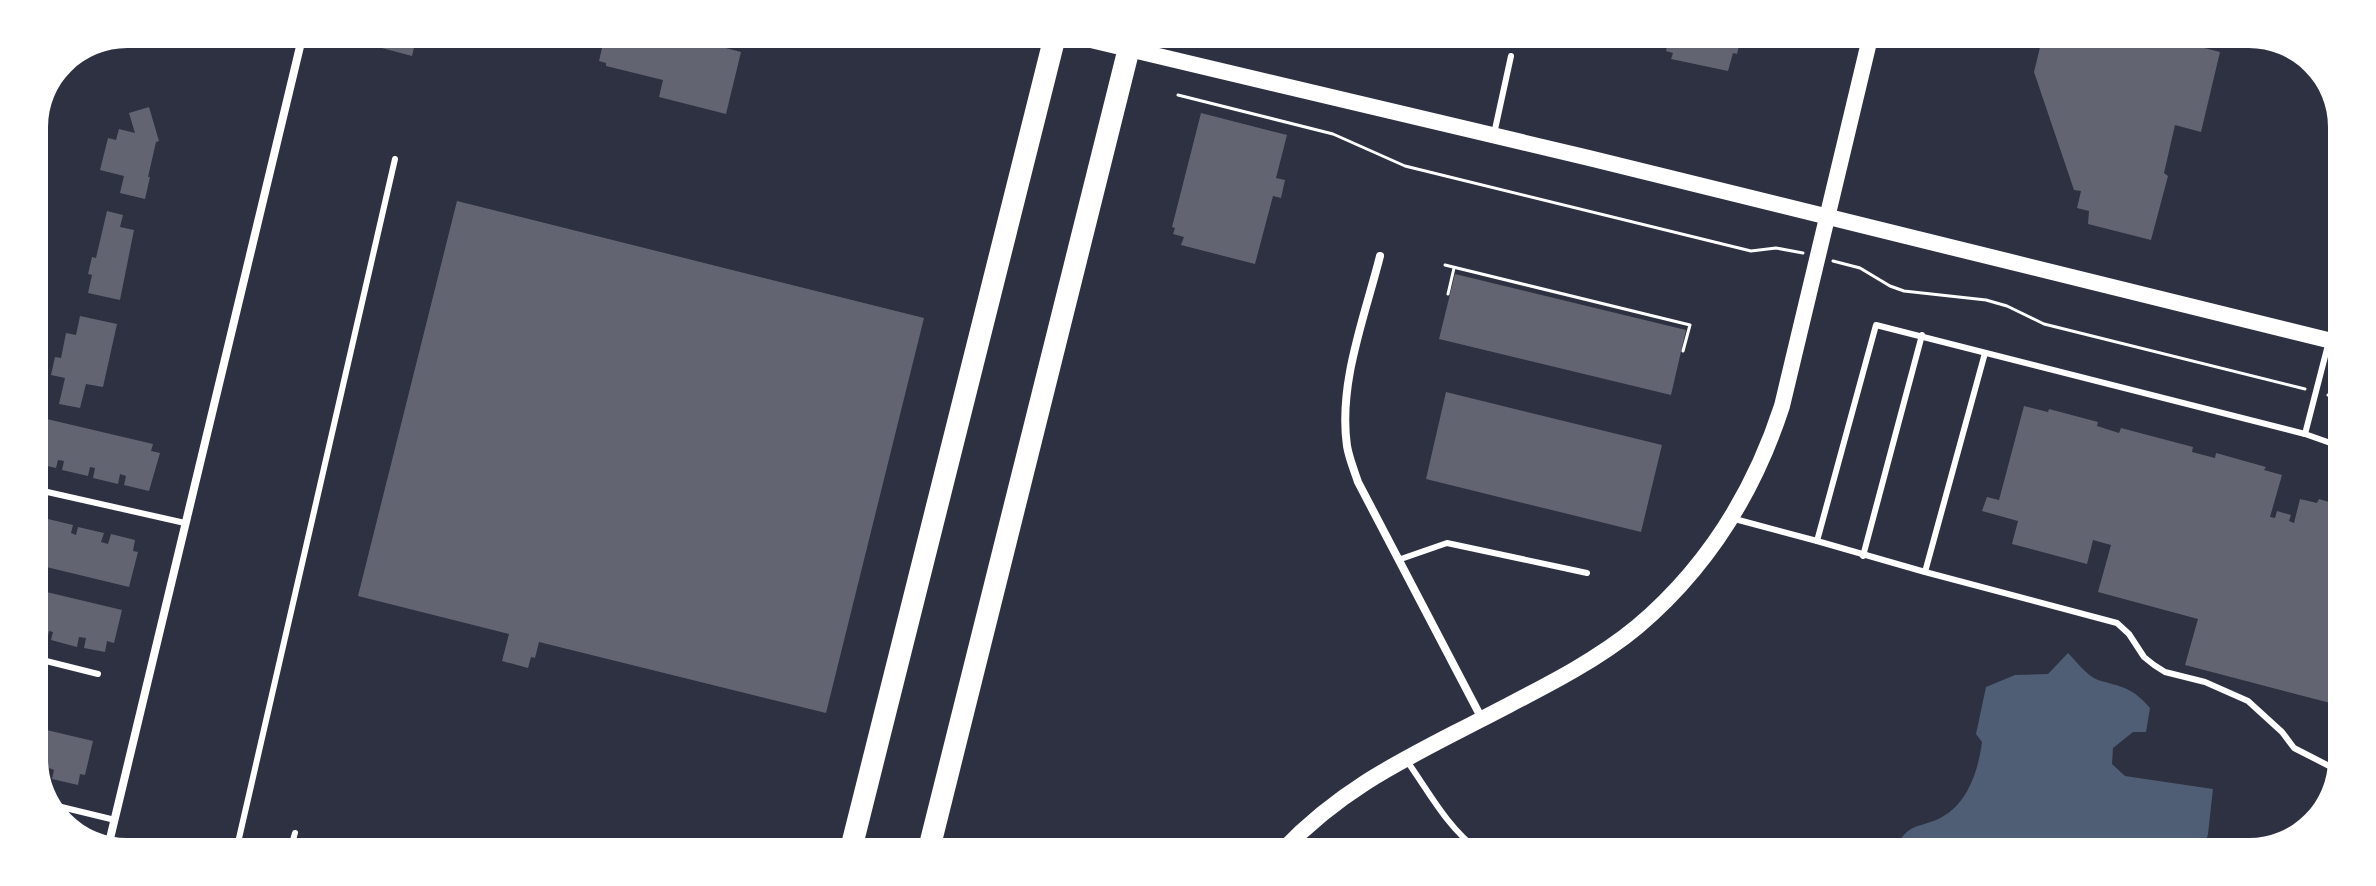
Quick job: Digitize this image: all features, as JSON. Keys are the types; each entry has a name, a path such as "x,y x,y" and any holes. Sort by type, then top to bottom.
{"highway":[{"path":"854,838 1052,48"},
{"path":"932,838 1129,48"}],"main road":[{"path":"1125,48 1494,135 2328,340"},
{"path":"1295,838 1337,800 1405,758 1589,659 1635,628 1680,587 1731,518 1754,479 1782,406 1868,48"}],"street":[{"path":"111,836 300,48"},
{"path":"1380,256 1350,374 1345,418 1348,448 1358,482 1482,719"}],"lane":[{"path":"1494,135 1511,56"},
{"path":"239,838 395,159"},
{"path":"1817,541 1876,325 2328,442"},
{"path":"1863,556 1922,335"},
{"path":"1925,572 1985,353"},
{"path":"2305,434 2328,360"},
{"path":"48,494 185,523"},
{"path":"1731,518 2117,623 2154,665 2165,672 2205,682 2248,701 2282,732 2294,748 2327,765"},
{"path":"1398,560 1447,543 1587,573"},
{"path":"48,662 98,674"},
{"path":"1405,758 1462,838"},
{"path":"65,808 115,820"},
{"path":"294,838 295,833"}],"path":[{"path":"1178,95 1333,134 1405,166 1751,251 1776,248"},
{"path":"1445,265 1690,325 1683,351"},
{"path":"1448,294 1454,268"},
{"path":"1860,268 1904,291 1986,300 2007,306 2044,324 2328,395"}],"water":[{"path":"2068,653 2094,678 2120,686 2144,701 2150,708 2146,732 2133,732 2113,748 2112,764 2125,776 2213,789 2207,838 1902,838 1913,828 1947,814 1963,798 1974,776 1980,753 1982,742 1976,734 1986,687 2015,675 2048,674"}],"building":[{"path":"382,48 414,48 412,56"},
{"path":"602,48 726,48 741,52 726,114 659,97 663,80 606,66 606,63 599,61"},
{"path":"1667,48 1738,48 1737,54 1733,53 1728,71 1671,59 1673,53 1666,51"},
{"path":"2040,48 2204,48 2220,52 2201,132 2175,125 2164,173 2168,176 2151,240 2088,224 2089,211 2077,208 2081,191 2074,190 2034,72"},
{"path":"149,107 159,141 156,142 145,199 120,193 124,176 100,170 108,138 116,140 119,129 135,133 129,113"},
{"path":"1201,113 1287,135 1276,178 1285,180 1281,198 1273,196 1255,264 1181,245 1184,237 1173,234 1175,228 1172,227"},
{"path":"457,201 924,318 826,713 539,642 535,658 531,657 528,668 502,661 509,634 358,596"},
{"path":"107,211 123,215 120,227 134,230 120,300 88,293 92,275 88,274 92,257 96,258"},
{"path":"1455,274 1686,330 1671,395 1439,339"},
{"path":"80,316 117,324 103,387 86,384 80,408 59,404 65,378 51,375 55,357 61,358 66,333 76,335"},
{"path":"1446,392 1662,445 1641,532 1426,479"},
{"path":"2024,406 2098,422 2097,426 2119,433 2121,428 2193,447 2192,452 2215,458 2216,453 2266,467 2264,470 2282,475 2270,517 2275,518 2277,511 2291,515 2289,521 2294,523 2300,499 2328,502 2328,702 2185,665 2198,619 2098,592 2111,545 2093,540 2087,564 2012,544 2018,521 1982,511 1987,497 1999,500"},
{"path":"48,419 153,444 151,451 160,453 149,491 124,485 126,476 120,474 118,484 93,478 95,468 90,467 88,476 62,470 64,461 58,460 56,468 48,466"},
{"path":"48,519 73,525 71,533 76,535 78,527 104,533 101,542 108,544 111,534 135,540 133,551 138,552 129,587 48,567"},
{"path":"48,592 122,610 114,643 107,641 105,652 84,648 86,638 79,637 77,647 51,640 53,632 49,631 48,636"},
{"path":"48,730 93,741 85,775 80,774 78,785 52,779 54,770 49,768"}]}
